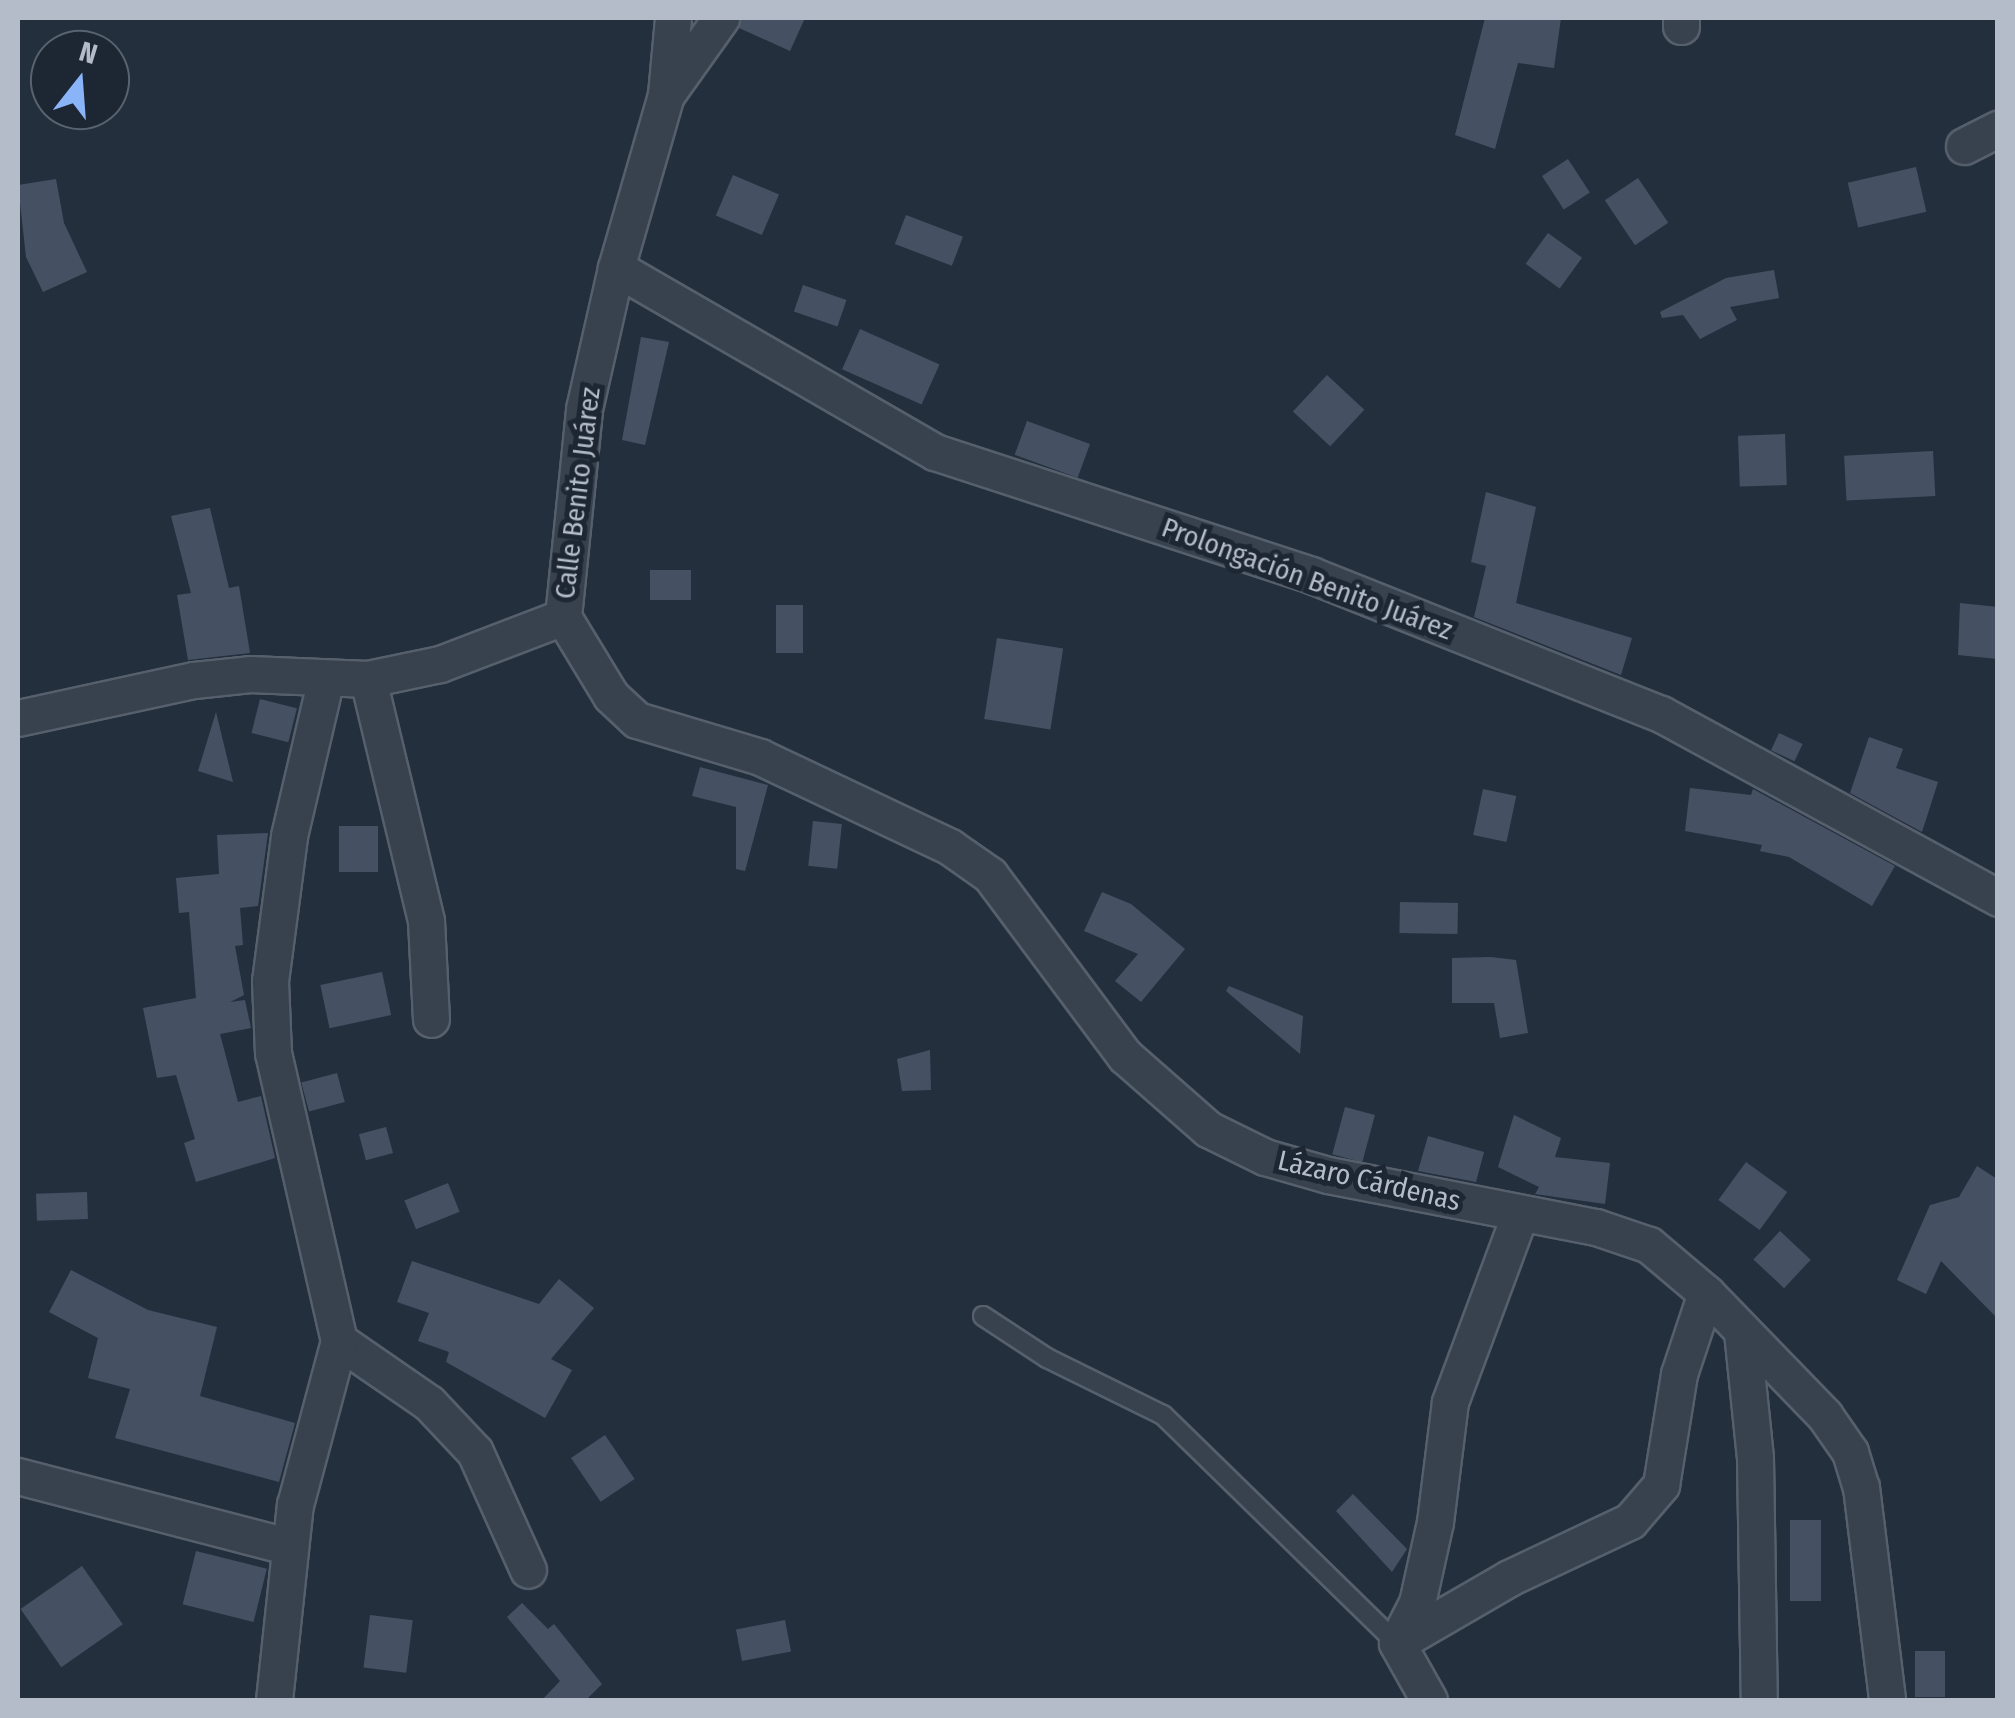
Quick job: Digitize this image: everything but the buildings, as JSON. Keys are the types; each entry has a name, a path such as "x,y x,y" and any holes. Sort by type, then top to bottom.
{"street":[{"path":"666,95 673,18"},
{"name":"Calle Benito Juárez","path":"18,718 194,680 368,679 440,664 563,616 584,409 616,268 666,95 720,18"},
{"path":"1964,146 1998,129"},
{"name":"Prolongación Benito Juárez","path":"616,268 935,452 1312,575 1662,714 1998,898"},
{"name":"Lázaro Cárdenas","path":"563,616 610,696 638,720 760,757 950,847 990,875 1124,1056 1208,1129 1265,1157 1328,1175 1596,1226 1649,1245 1706,1293 1825,1416 1850,1452 1861,1487 1888,1700"},
{"path":"274,1700 295,1506 339,1341 273,1053 270,981 289,836 326,678"},
{"path":"368,679 426,920 431,1019"},
{"path":"1397,1643 1417,1603 1432,1538 1450,1402 1520,1214"},
{"path":"1397,1643 1508,1578 1630,1521 1661,1485 1679,1374 1706,1293"},
{"path":"1742,1332 1755,1458 1759,1700"},
{"path":"339,1341 429,1403 475,1452 528,1570"},
{"path":"18,1476 290,1547"},
{"path":"1397,1643 1429,1700"}],"lane":[{"path":"983,1316 1047,1358 1164,1415 1397,1643"}]}
